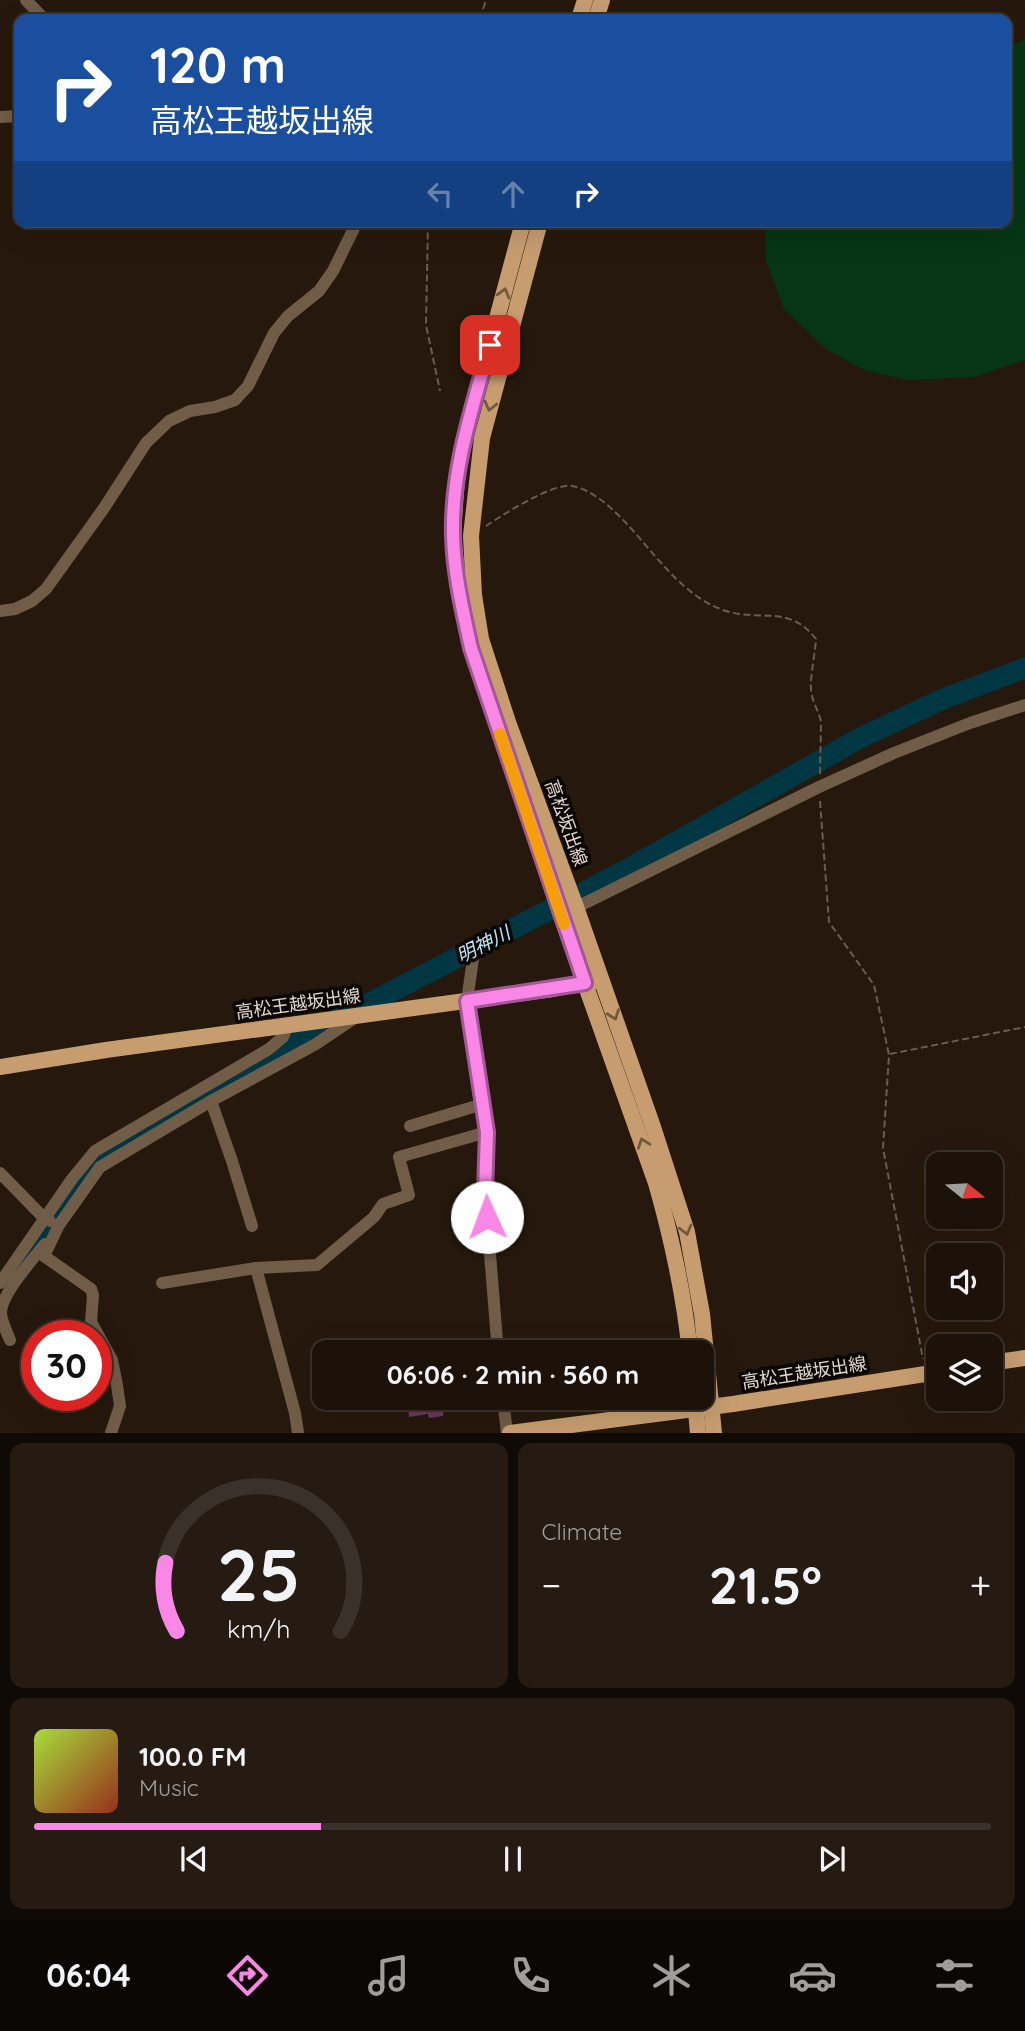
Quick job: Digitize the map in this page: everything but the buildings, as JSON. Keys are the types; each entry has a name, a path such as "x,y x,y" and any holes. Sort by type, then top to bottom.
{"main road":[{"name":"高松坂出線","path":"521,228 466,433 457,477 453,535 459,596 471,648 567,906 643,1143 667,1222 685,1308 689,1340"},
{"name":"高松坂出線","path":"538,228 482,438 471,536 474,594 481,639 567,906"},
{"name":"高松坂出線","path":"593,981 653,1127 687,1232 702,1314 702,1340"},
{"name":"高松王越坂出線","path":"0,1067 593,981"},
{"path":"1003,1361 1025,1358"},
{"name":"高松王越坂出線","path":"714,1402 926,1374"},
{"name":"高松王越坂出線","path":"509,1433 661,1410"},
{"name":"高松坂出線","path":"698,1433 700,1410"},
{"name":"高松坂出線","path":"704,1410 714,1433"}],"street":[{"path":"26,0 39,14"},
{"path":"0,611 15,609 33,601 46,589 146,443 169,421 190,411 235,400 248,386 274,333 288,317 319,291 333,271 354,228"},
{"path":"567,906 894,753 1022,706"},
{"path":"472,959 467,1001 487,1132 485,1192 497,1340"},
{"path":"10,1340 1,1313 3,1303 100,1167 211,1101 316,1044 359,1015"},
{"path":"0,1283 72,1179 95,1151 269,1049 284,1037 288,1025"},
{"path":"211,1101 252,1226"},
{"path":"415,1120 483,1104"},
{"path":"162,1283 256,1268 317,1265 374,1217 383,1204 409,1195 399,1157 487,1132"},
{"path":"0,1173 56,1230"},
{"path":"56,1230 44,1256 91,1289 91,1322 112,1360 120,1406 111,1433"},
{"path":"256,1268 298,1433"},
{"path":"505,1410 509,1433"}],"path":[{"path":"428,228 426,325 440,391"},
{"path":"471,536 513,508 550,491 569,485 580,488 600,499 626,522 683,584 702,600 725,611 797,621 808,628 816,639 810,685 821,722 819,787 829,922 874,985 890,1055 883,1148 926,1345"},
{"path":"890,1055 1025,1027"}],"green space":[{"path":"1025,39 1025,360 974,377 907,380 864,370 826,349 784,309 766,260 765,228 1012,228 1012,46"}],"waterway":[{"name":"明神川","path":"16,1274 87,1171 107,1152 148,1131 302,1038 628,869 860,738 943,699 1025,668"}],"slow traffic":[{"path":"500,734 564,924"}],"route":[{"path":"487,1217 487,1132 467,1001 585,983 471,648 459,596 453,535 457,477 490,345"}]}
